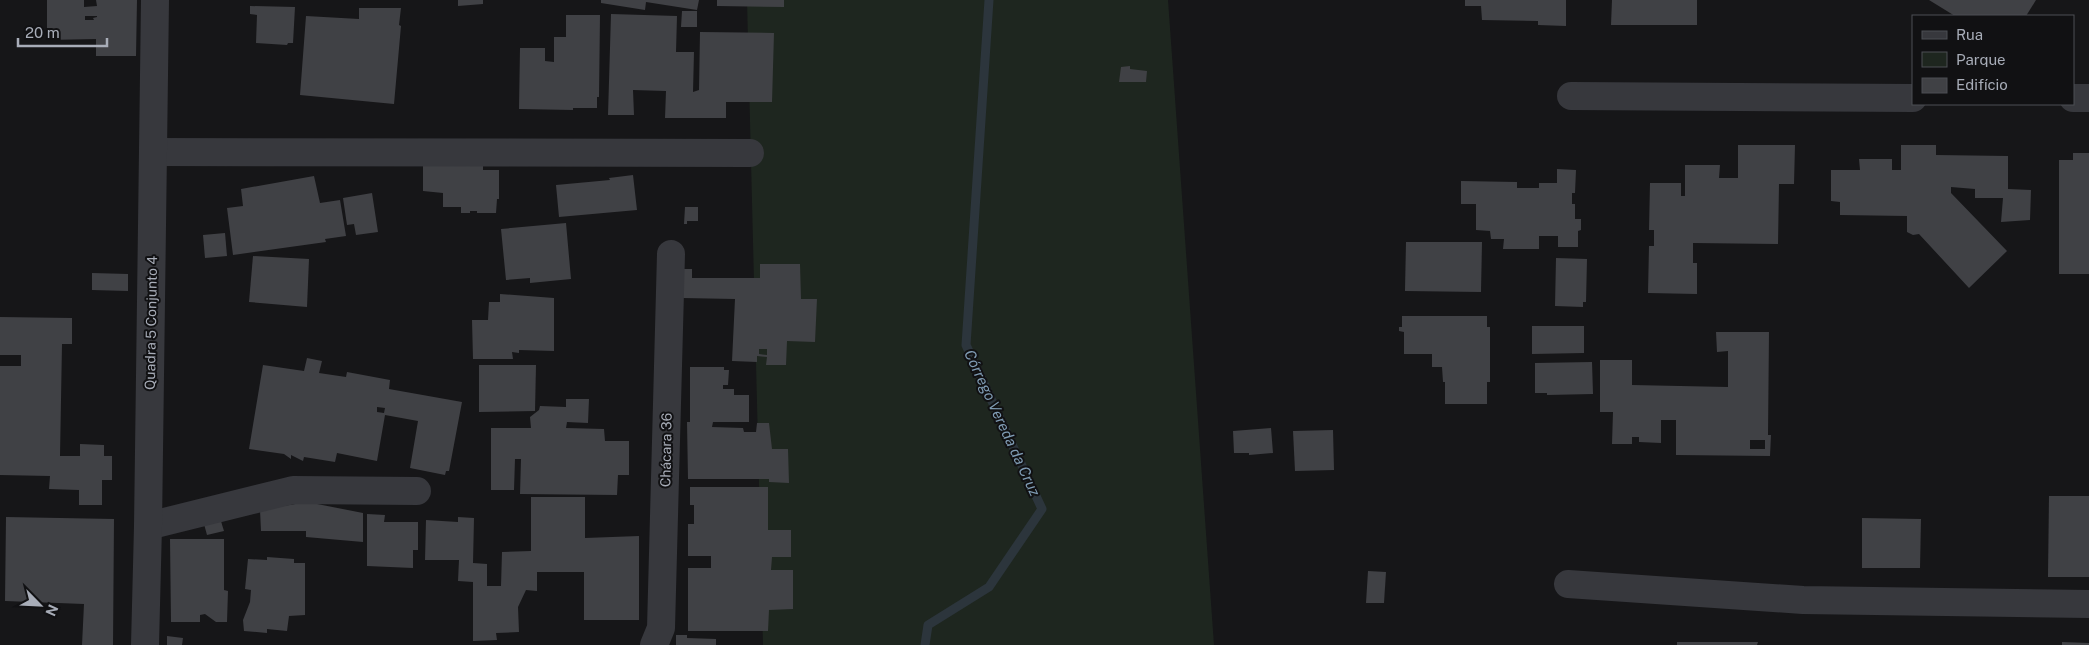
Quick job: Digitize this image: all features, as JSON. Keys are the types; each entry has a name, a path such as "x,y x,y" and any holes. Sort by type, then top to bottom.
{"street":[{"name":"Quadra 5 Conjunto 4","path":"145,645 154,0"},
{"path":"1570,96 1912,98"},
{"path":"2074,98 2089,98"},
{"path":"153,152 750,153"},
{"name":"Chácara 36","path":"654,645 662,628 671,254"},
{"path":"148,526 293,490 417,491"},
{"path":"1568,584 1803,600 2089,604"}],"green space":[{"path":"747,0 1168,0 1214,645 763,645"}],"building":[{"path":"47,0 84,0 84,7 97,6 96,0 137,0 136,56 96,56 96,39 47,40","holes":["85,16 97,16 93,18 94,20 85,20"]},
{"path":"458,0 483,0 483,4 458,6"},
{"path":"601,0 699,0 697,10 646,2 645,10 601,3"},
{"path":"717,0 784,0 784,7 717,6"},
{"path":"1465,0 1566,0 1566,26 1538,25 1538,21 1482,20 1481,6 1465,6"},
{"path":"1612,0 1697,0 1697,25 1611,25"},
{"path":"1929,0 2036,0 2027,15 1953,15"},
{"path":"250,6 295,7 293,43 288,43 287,45 256,43 257,15 250,14"},
{"path":"359,8 401,8 394,104 300,95 306,16 359,19"},
{"path":"682,11 697,11 697,27 681,27"},
{"path":"611,14 677,16 676,52 694,52 693,92 699,90 700,32 774,33 772,102 726,102 726,118 665,118 666,91 633,90 634,115 608,115"},
{"path":"566,15 600,15 599,97 597,97 597,108 573,108 573,110 519,109 520,48 545,48 545,61 554,62 554,37 566,37"},
{"path":"1130,66 1130,69 1147,71 1146,82 1119,82 1121,67"},
{"path":"1738,145 1795,145 1794,184 1779,184 1778,244 1693,243 1693,263 1697,263 1697,294 1648,293 1649,246 1654,246 1654,230 1649,230 1650,183 1681,183 1681,196 1685,196 1685,165 1720,165 1719,178 1738,178"},
{"path":"1901,145 1936,145 1936,155 2008,156 2008,189 2031,190 2030,220 2001,222 2003,198 1975,198 1975,189 1951,187 1951,193 2007,251 1969,288 1919,234 1913,235 1907,232 1907,216 1840,215 1840,202 1831,201 1831,170 1860,170 1859,159 1892,159 1892,170 1901,170"},
{"path":"2073,153 2089,153 2089,274 2059,274 2059,160 2073,160"},
{"path":"423,163 483,166 483,170 499,170 499,199 497,199 496,213 470,211 470,213 461,213 461,207 443,207 443,193 423,191"},
{"path":"1557,169 1576,170 1575,193 1572,193 1572,204 1575,204 1575,219 1581,219 1581,230 1578,231 1578,247 1558,247 1558,236 1539,236 1539,249 1503,249 1504,239 1491,239 1490,231 1476,230 1476,204 1461,204 1461,181 1517,182 1517,188 1539,188 1539,183 1557,183"},
{"path":"633,175 637,210 559,217 556,185 610,180 609,178"},
{"path":"314,176 320,203 340,200 346,236 325,239 326,242 233,255 227,208 243,206 241,189"},
{"path":"372,193 378,232 356,235 354,224 347,225 343,198"},
{"path":"685,207 698,207 698,221 687,221 687,224 684,224"},
{"path":"566,223 571,279 530,283 530,278 506,280 501,229"},
{"path":"225,233 227,256 205,258 203,235"},
{"path":"1406,242 1482,242 1481,292 1405,291"},
{"path":"253,256 309,259 307,307 249,302"},
{"path":"1556,258 1587,259 1586,302 1583,302 1583,307 1555,306"},
{"path":"760,264 800,264 801,299 817,299 815,342 787,341 786,365 766,365 767,357 757,356 757,362 732,361 735,299 682,298 683,269 692,269 692,278 760,278","holes":["759,349 767,349 767,355 759,354"]},
{"path":"92,273 128,274 128,291 92,290"},
{"path":"500,294 554,298 554,351 519,350 519,353 512,352 513,359 473,359 472,320 488,320 489,302 500,302"},
{"path":"1402,316 1487,316 1487,327 1490,327 1490,382 1487,382 1487,404 1445,404 1445,382 1443,382 1442,367 1432,367 1432,354 1404,354 1404,332 1399,331 1399,327 1402,327"},
{"path":"0,317 72,318 72,344 62,344 60,456 80,456 80,444 104,445 104,456 112,456 112,480 102,480 102,505 79,505 79,490 49,489 50,476 0,475 0,366 21,366 21,355 0,355"},
{"path":"1532,326 1584,326 1584,353 1532,354"},
{"path":"1716,332 1769,332 1768,435 1771,435 1770,456 1676,455 1676,420 1661,420 1661,443 1639,442 1639,437 1632,437 1632,444 1612,444 1613,412 1600,412 1600,360 1632,360 1632,385 1728,387 1728,351 1717,352","holes":["1750,440 1765,440 1765,449 1750,449"]},
{"path":"307,358 322,361 319,373 346,377 347,372 390,380 389,389 462,402 449,471 446,471 445,475 410,468 418,421 385,415 377,461 337,453 335,462 304,457 303,461 291,455 291,459 284,454 249,449 263,365 304,371","holes":["377,407 385,408 384,413 377,412"]},
{"path":"1592,362 1593,394 1547,395 1547,393 1535,393 1535,363"},
{"path":"479,365 536,365 535,411 479,412"},
{"path":"690,367 724,367 724,370 729,370 728,385 723,385 723,389 734,389 734,395 749,395 749,422 713,422 712,427 743,428 744,432 756,432 757,423 769,423 772,449 788,449 789,483 769,482 769,479 688,479 687,422 690,422"},
{"path":"566,399 589,399 588,423 567,422 566,428 604,429 605,441 629,441 629,475 618,475 617,495 520,494 521,459 515,459 514,490 491,490 491,428 531,428 530,417 539,410 540,406 566,407"},
{"path":"1271,428 1273,453 1249,455 1249,453 1234,453 1233,431"},
{"path":"1333,430 1334,470 1295,471 1293,431"},
{"path":"690,487 768,487 768,530 791,530 791,557 772,557 771,570 793,570 793,609 769,610 768,631 688,631 688,568 711,568 711,556 688,556 688,524 694,524 694,505 690,505"},
{"path":"2049,496 2089,496 2089,577 2048,577"},
{"path":"531,497 585,497 585,538 639,536 639,620 584,620 584,572 537,572 537,591 526,590 518,607 519,632 496,633 497,640 473,641 473,582 458,581 459,560 425,560 426,520 458,522 458,517 474,518 473,563 487,564 487,586 501,586 502,552 531,551"},
{"path":"307,502 363,513 363,542 306,537 306,531 261,531 260,510"},
{"path":"367,514 385,515 384,522 418,522 418,550 413,550 413,568 367,566"},
{"path":"6,517 114,519 113,645 82,645 84,604 5,601"},
{"path":"220,518 224,531 207,535 204,524"},
{"path":"1862,518 1921,519 1920,568 1862,568"},
{"path":"170,539 224,539 224,590 228,591 227,622 216,622 205,614 200,615 200,622 171,622"},
{"path":"267,557 294,559 294,563 305,563 305,615 289,616 287,631 267,629 267,633 244,631 243,620 250,602 251,590 245,589 248,559 267,560"},
{"path":"1368,571 1386,572 1384,603 1366,603"},
{"path":"676,635 687,635 687,638 716,639 716,645 676,645"},
{"path":"167,636 183,638 182,645 167,645"},
{"path":"1677,642 1758,642 1757,645 1677,645"},
{"path":"2062,642 2089,643 2089,645 2062,645"}],"waterway":[{"name":"Córrego Vereda da Cruz","path":"925,645 928,625 989,587 1042,509 966,345 989,0"}]}
